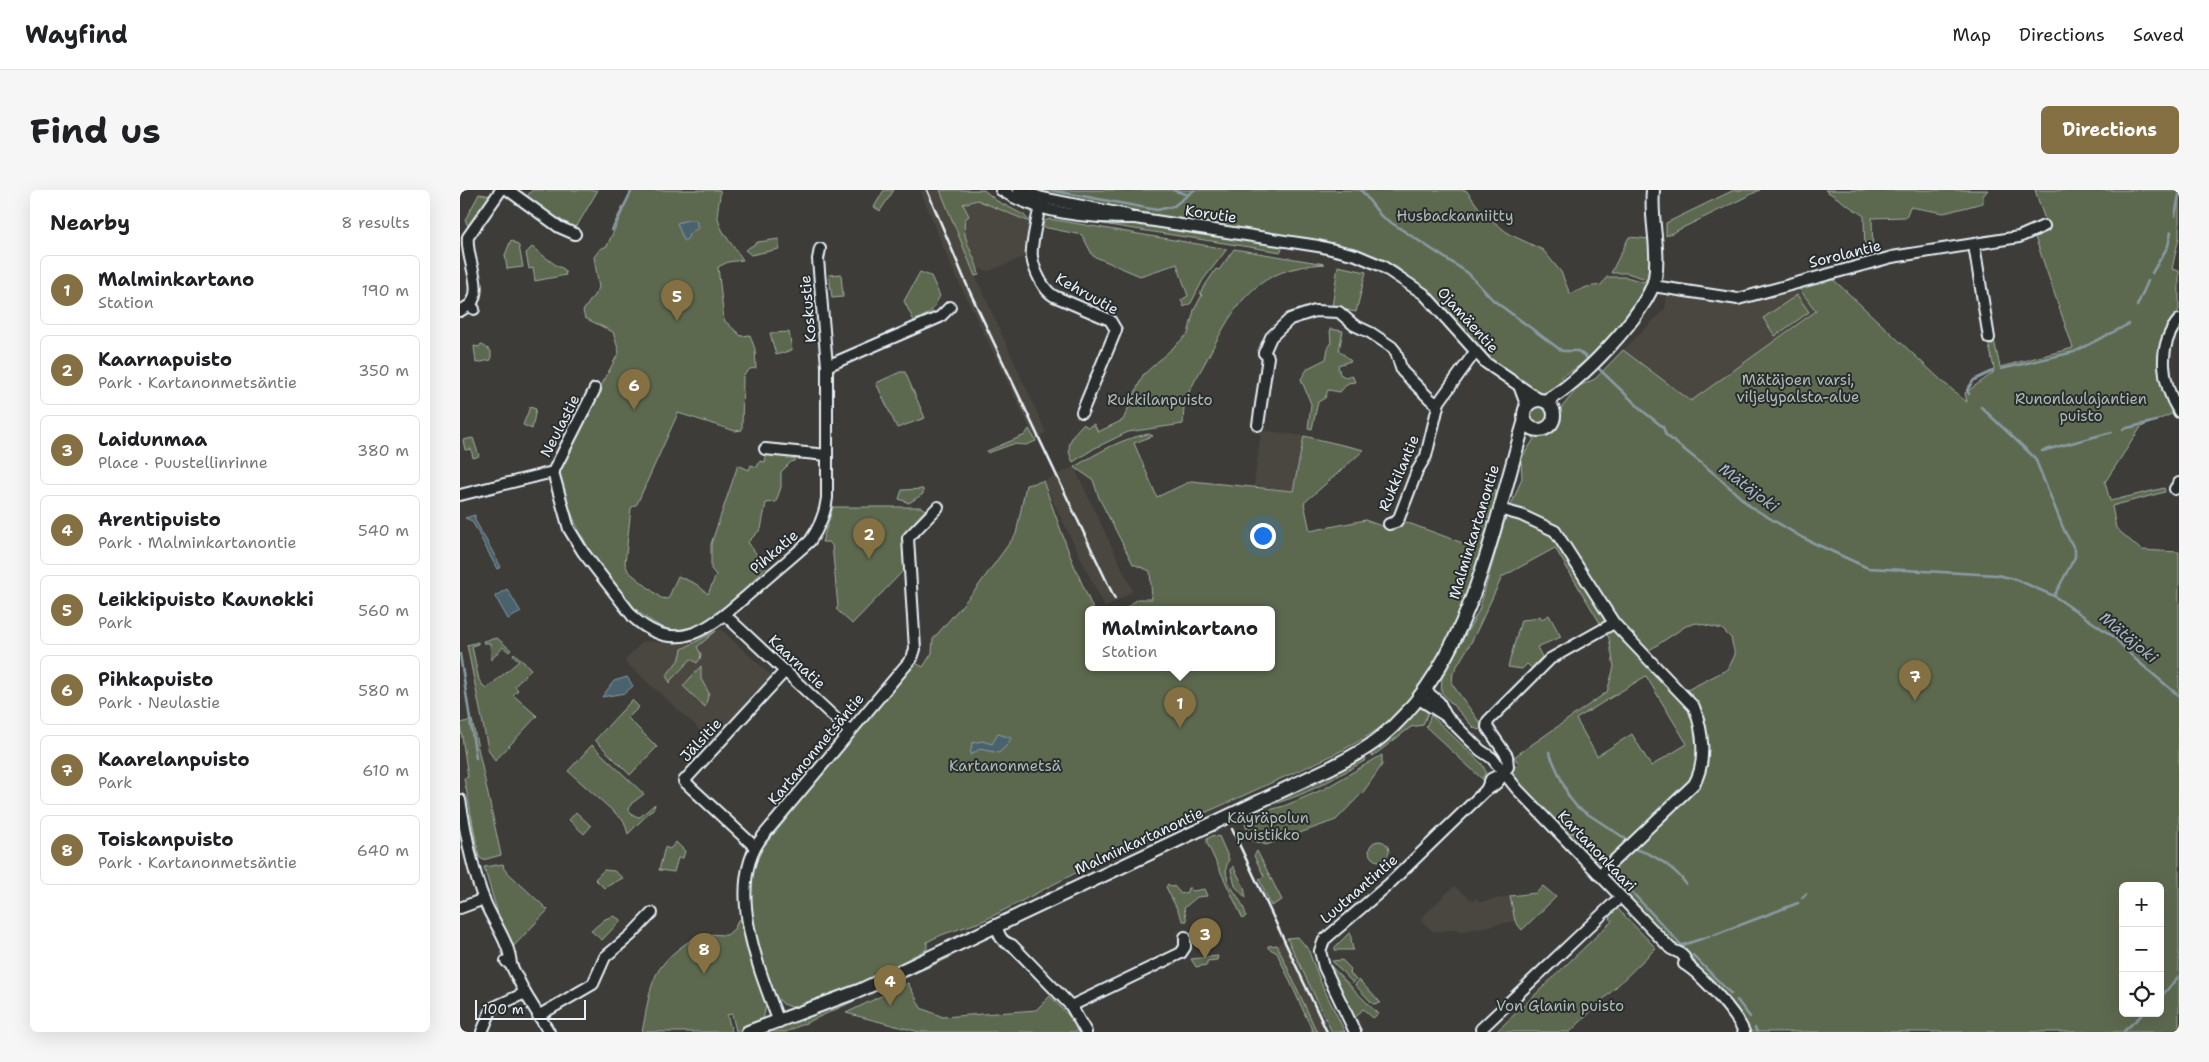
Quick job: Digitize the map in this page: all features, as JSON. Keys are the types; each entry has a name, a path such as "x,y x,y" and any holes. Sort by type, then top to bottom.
{"main road":[{"path":"1568,386 1543,400 1533,402 1527,407 1525,420 1529,426 1538,430 1546,428 1552,423 1554,411 1568,386 1606,349 1643,306 1653,286 1656,256 1653,190"},
{"path":"1543,400 1554,411"},
{"name":"Malminkartanontie","path":"748,1032 861,990 1356,754 1380,738 1422,694 1452,642 1477,587 1525,420"},
{"name":"Malminkartanontie","path":"1516,451 1538,430"}],"street":[{"path":"460,311 472,307 476,294 468,237 501,190"},
{"path":"508,190 559,227 575,234"},
{"name":"Korutie","path":"1000,190 1018,200 1114,211 1135,218 1282,240"},
{"name":"Korutie","path":"1019,190 1041,203"},
{"name":"Kehruutie","path":"1041,203 1032,256 1048,292 1110,320 1116,330 1082,412"},
{"name":"Sorolantie","path":"1653,286 1738,299 1892,257 2019,237 2044,226"},
{"name":"Ojamäentie","path":"1282,240 1356,255 1394,272 1424,294 1442,311 1486,363 1518,386 1543,400"},
{"path":"1974,245 1989,338"},
{"name":"Koskustie","path":"820,249 827,366"},
{"path":"827,366 940,317 950,307"},
{"path":"1258,426 1268,357 1264,353 1268,343 1279,328 1290,319 1315,311 1339,312 1354,325 1382,339 1396,352 1402,371 1438,405"},
{"path":"2179,320 2167,341 2164,366 2168,390 2179,412"},
{"name":"Rukkilantie","path":"1389,524 1396,522 1399,518 1417,471 1426,456 1438,405 1475,352"},
{"name":"Pihkatie","path":"553,472 569,529 583,552 626,609 641,624 664,636 682,637 702,631 725,615 810,541 816,532 826,506 827,366"},
{"path":"1518,386 1523,393 1527,407"},
{"name":"Neulastie","path":"460,495 553,472 595,389"},
{"path":"765,449 827,455"},
{"name":"Kartanonmetsäntie","path":"779,1022 761,974 745,900 747,867 754,846 904,668 914,653 907,544 910,535 938,507"},
{"path":"1499,509 1521,515 1555,530 1614,623 1694,707 1701,731 1702,761 1698,777 1684,796 1600,875"},
{"name":"Kaarnatie","path":"725,615 849,731"},
{"path":"1502,773 1508,767 1507,756 1487,727 1488,721 1550,659 1614,623"},
{"name":"Jälsitie","path":"754,846 684,781 785,671"},
{"name":"Kartanonkaari","path":"1422,694 1439,702 1446,716 1480,750 1495,760 1502,773 1671,949 1682,954 1690,967 1735,1015 1744,1032"},
{"name":"Luutnantintie","path":"1355,1032 1324,968 1320,952 1324,940 1388,885 1486,790 1497,784 1502,773"},
{"path":"460,800 473,866 485,902 485,912 505,960 511,965 525,994 549,1032"},
{"path":"460,908 485,902"},
{"path":"1481,1029 1615,902"},
{"path":"538,1016 593,984 605,957 632,935 652,913"},
{"path":"996,925 1007,934 1012,945 1071,1006 1086,1032"},
{"path":"1071,1006 1181,953 1185,947 1185,937"},
{"path":"482,1032 492,1008 525,994"},
{"path":"538,1016 538,1024 544,1032"}],"shaded area":[{"path":"920,190 940,190 961,244 1046,432 1036,441 951,266"},
{"path":"977,200 1030,222 1024,257 990,271 978,269 969,250 963,230 965,219 963,204"},
{"path":"1798,287 1816,310 1691,401 1623,350 1665,309 1667,293 1740,304"},
{"path":"1261,430 1304,436 1293,491 1254,486"},
{"path":"1074,467 1133,591 1108,606 1104,606 1043,481"},
{"path":"717,630 722,630 775,679 709,745 695,725 624,661 643,641 679,644 705,638"},
{"path":"1454,886 1473,901 1476,898 1480,902 1510,896 1515,921 1459,932 1456,929 1433,932 1420,919"},
{"path":"1287,938 1332,1032 1317,1032 1277,945"}],"green space":[{"path":"532,190 598,190 574,231 563,227 525,199"},
{"path":"632,190 720,190 718,215 720,224 725,235 743,260 728,262 718,267 724,320 741,336 750,335 755,349 756,368 750,369 743,376 742,430 735,431 678,413 637,504 631,508 625,563 628,571 661,598 668,599 678,576 696,584 708,594 716,575 711,569 711,544 738,465 749,470 751,465 757,467 760,461 765,462 767,452 797,456 795,461 791,462 781,472 781,487 776,502 766,503 761,529 748,542 766,568 717,615 706,623 683,631 663,627 642,615 622,595 603,570 572,516 563,491 560,471 564,456 619,352 613,332 585,318 583,311 599,288 594,257 600,249 607,246"},
{"path":"884,190 894,190 880,211 874,207"},
{"path":"940,190 984,190 997,201 1024,215 1030,222 977,200 963,204 969,216 965,219 965,234 979,275 975,276"},
{"name":"Husbackanniitty","path":"1036,190 1466,190 1482,212 1509,234 1543,250 1561,272 1570,294 1587,287 1601,285 1607,277 1626,277 1644,282 1646,279 1627,273 1611,273 1629,237 1651,239 1652,268 1644,291 1615,334 1589,359 1562,376 1563,384 1544,396 1539,395 1490,360 1429,293 1397,267 1378,257 1333,244 1145,213"},
{"path":"1734,190 1760,190 1666,236 1666,223"},
{"path":"1825,190 1988,190 1983,196 1983,203 1944,213 1910,207 1906,217 1872,218 1873,257 1865,259 1864,216"},
{"path":"2035,190 2179,190 2179,237 2172,269 2179,271 2179,310 2163,336 2158,361 2165,393 2174,413 2141,427 2105,482 2110,501 2164,488 2165,492 2112,506 2116,528 2141,550 2179,552 2179,1032 1751,1032 1737,1008 1511,775 1512,768 1519,764 1514,757 1607,692 1614,667 1609,638 1555,548 1502,577 1473,639 1453,673 1452,684 1483,727 1479,730 1474,728 1441,692 1442,678 1479,610 1504,523 1522,478 1521,459 1534,439 1532,438 1551,429 1557,421 1558,412 1579,386 1595,379 1623,350 1691,401 1816,311 1798,287 1834,280 1967,402 1965,393 1993,373 1994,368 1988,341 1994,340 2000,367 2073,348 2035,237 2047,226","holes":["1697,623 1722,629 1731,638 1735,655 1728,669 1687,690 1648,651 1686,626","1646,676 1687,744 1651,766 1632,734 1597,756 1576,719"]},
{"path":"479,194 493,196 469,228 465,220"},
{"path":"1050,219 1227,249 1203,280 1191,303 1184,307 1181,300 1188,296 1177,264 1140,276 1093,256 1082,235 1043,227 1044,221"},
{"path":"1097,219 1130,222 1283,245 1281,252 1096,223"},
{"path":"779,239 779,249 751,255 745,250 758,242"},
{"path":"511,240 519,246 523,267 507,269 505,255"},
{"path":"532,247 564,269 566,275 535,281 533,268 529,269 526,253"},
{"name":"Rukkilanpuisto","path":"1234,249 1325,264 1282,272 1265,280 1251,291 1229,319 1187,395 1184,404 1183,424 1128,432 1095,448 1073,462 1069,446 1076,432 1083,424 1088,427 1094,424 1098,432 1123,420 1143,375 1188,334 1194,310 1202,295 1200,293 1216,269 1219,270"},
{"path":"1338,266 1366,272 1356,312 1332,307"},
{"path":"920,272 931,276 940,296 931,312 914,321 904,301"},
{"path":"841,274 843,297 832,298 829,275"},
{"path":"1797,295 1809,312 1775,336 1763,318"},
{"path":"1330,329 1343,331 1339,350 1351,361 1338,365 1340,374 1345,377 1352,375 1355,382 1348,383 1340,392 1328,390 1325,398 1318,402 1312,429 1308,428 1311,404 1301,379 1308,368 1326,359 1328,348 1331,344"},
{"path":"789,332 792,350 776,355 770,333"},
{"path":"481,344 491,351 491,360 476,363 474,346 479,347"},
{"path":"900,372 905,372 925,418 897,428 876,383"},
{"path":"1536,405 1544,405 1549,410 1547,421 1536,423 1531,418 1531,410"},
{"path":"530,407 536,409 532,429 523,425"},
{"path":"1029,429 1036,441 1026,445 1013,444 988,453 987,451 1025,435"},
{"name":"Kartanonmetsä","path":"1149,434 1153,436 1134,443 1157,497 1191,481 1293,491 1304,436 1364,450 1304,503 1310,531 1365,520 1393,530 1403,521 1468,545 1480,510 1483,520 1488,522 1485,543 1478,568 1457,623 1429,676 1400,712 1351,746 1130,846 987,919 934,938 927,942 927,949 864,982 804,1006 795,1008 783,1004 767,978 753,916 750,894 755,862 764,846 914,662 923,667 932,653 933,639 976,589 1016,534 1026,485 1043,481 1071,558 1092,606 1085,606 1085,671 1275,671 1275,606 1129,606 1137,599 1152,599 1150,571 1133,564 1099,498 1093,480 1074,467 1101,451"},
{"path":"473,438 479,456 473,458 471,449 465,450 463,440"},
{"path":"923,489 923,494 909,503 899,499 902,490"},
{"path":"1496,489 1495,506 1491,520 1484,516 1484,503"},
{"path":"833,507 921,507 925,510 902,535 905,569 852,624 836,609 838,607 832,545 829,542 822,542"},
{"path":"1549,615 1561,637 1537,647 1542,657 1532,668 1527,664 1522,669 1508,667 1521,620 1540,616 1542,619"},
{"path":"716,631 697,647 701,654 697,663 691,659 670,681 671,684 666,676 680,658 682,649"},
{"path":"497,638 511,650 509,652 503,647 491,660 490,643 484,643 483,641"},
{"path":"478,642 478,644 472,646 479,680 486,689 519,661 513,655 514,653 531,669 515,686 518,690 513,695 537,716 495,761 488,749 467,645"},
{"path":"701,666 701,679 709,693 705,707 683,686"},
{"path":"632,700 639,707 628,718 657,747 630,775 595,740"},
{"path":"1418,709 1429,710 1423,725 1411,727 1373,756 1368,753 1385,741"},
{"path":"1431,715 1482,764 1486,772 1482,779 1426,727"},
{"path":"472,720 501,855 483,860 479,857 471,815 478,857 475,858 466,815 471,814 464,778 468,777 460,723"},
{"path":"592,745 644,794 631,804 629,810 634,816 640,817 655,804 654,808 628,834 624,821 568,771"},
{"path":"1364,755 1366,760 1301,795 1258,807"},
{"name":"Käyräpolun puistikko","path":"1382,755 1382,765 1364,791 1336,820 1266,845 1251,840 1245,824 1250,817 1284,806 1324,789"},
{"path":"576,812 591,826 584,834 569,820"},
{"path":"1214,835 1216,837 1219,836 1229,859 1226,867 1227,875 1232,888 1244,908 1246,916 1243,919 1207,843 1207,839"},
{"path":"1379,841 1386,844 1389,851 1386,858 1379,861 1372,858 1369,851 1372,844"},
{"path":"676,842 685,851 683,858 678,858 674,872 659,870 665,847 670,849"},
{"path":"1257,851 1282,900 1271,906 1259,879 1264,876 1254,856"},
{"path":"503,864 504,869 548,910 511,949 501,924 484,867"},
{"path":"1233,866 1244,887 1246,898 1235,886 1231,870"},
{"path":"604,870 614,871 623,878 604,888 595,879"},
{"path":"1168,884 1172,887 1174,886 1181,894 1187,892 1188,888 1193,891 1204,889 1207,896 1197,897 1184,908 1187,921 1183,921 1166,887"},
{"path":"1543,886 1556,897 1522,930 1515,921 1510,896 1536,893"},
{"name":"Von Glanin puisto","path":"1613,908 1617,908 1656,948 1570,1032 1496,1032 1612,921 1606,913"},
{"path":"614,916 621,920 602,940 591,931 605,919"},
{"path":"738,920 743,920 755,974 766,1005 763,1020 736,1031 732,1014 727,1015 732,1032 642,1032 651,989 659,969 664,963 681,947 700,936 710,934 727,935 735,928"},
{"path":"1350,932 1353,950 1335,950 1335,947"},
{"path":"1298,937 1308,949 1321,983 1345,1032 1332,1032 1287,938"},
{"path":"1277,945 1317,1032 1313,1032 1277,953 1268,948 1268,946"},
{"path":"950,954 951,957 786,1032 767,1032 850,999"},
{"path":"1218,956 1217,960 1207,961 1207,965 1196,967 1191,959"},
{"path":"1342,960 1351,969 1350,973 1356,980 1353,983 1332,961"},
{"path":"1326,961 1378,1014 1373,1018 1363,1009 1355,1018 1358,1022 1356,1025"},
{"path":"1359,980 1381,1003 1373,1004 1355,985"},
{"path":"908,983 921,1008 943,1017 1036,1010 1050,996 1071,1018 1078,1032 919,1032 846,1013"}],"water":[{"path":"696,220 698,228 689,234 688,238 684,241 677,223"},
{"path":"475,515 475,520 501,567 497,569 472,521 465,518"},
{"path":"507,589 521,612 508,619 495,596"},
{"path":"627,677 633,686 625,693 602,697 614,681"},
{"path":"998,734 1011,738 999,753 980,749 970,755 972,743 982,741 992,744"}],"waterway":[{"path":"612,230 632,190"},
{"path":"1050,190 1157,210 1174,206 1194,190"},
{"path":"1173,190 1188,195"},
{"name":"Mätäjoki","path":"1361,190 1381,216 1468,273 1493,300 1562,351 1578,351 1590,360"},
{"path":"2175,216 2179,195"},
{"path":"2152,273 2168,246 2171,232"},
{"path":"2137,306 2148,281"},
{"path":"2001,369 2074,352 2129,324"},
{"name":"Mätäjoki","path":"1596,366 1644,412 1663,427 1666,435 1716,475 1751,507 1803,538 1868,568 1997,575 2015,579 2054,596 2114,637 2134,658 2179,696"},
{"path":"1969,394 1967,390 1974,380 1993,371"},
{"path":"1981,407 2035,458 2064,530 2075,550 2075,557 2054,596"},
{"path":"2123,429 2156,421"},
{"path":"2042,451 2112,432"},
{"path":"460,654 476,758"},
{"path":"1549,752 1569,797 1577,807 1626,839 1626,844"},
{"path":"1571,833 1575,833 1602,860 1607,862"},
{"path":"1615,874 1614,868 1645,838"},
{"path":"1633,849 1663,862 1682,878 1686,884"},
{"path":"1615,874 1685,949"},
{"path":"1802,898 1806,894"},
{"path":"1714,935 1798,903"},
{"path":"1683,945 1710,936"},
{"path":"1693,955 1731,994"},
{"name":"Mätäjoki","path":"2164,993 2179,976"},
{"path":"1737,1000 1750,1017"},
{"name":"Mätäjoki","path":"2123,1032 2140,1017"},
{"path":"1755,1028 1757,1032"}],"railway":[{"path":"927,190 969,290 1115,599"},
{"path":"1232,829 1327,1032"}],"place":[{"name":"Leikkipuisto Kaunokki","path":"677,321"},
{"name":"Pihkapuisto","path":"634,410"},
{"name":"Kaarnapuisto","path":"869,559"},
{"name":"Kaarelanpuisto","path":"1915,701"},
{"name":"Malminkartano","path":"1180,728"},
{"name":"Laidunmaa","path":"1205,959"},
{"name":"Toiskanpuisto","path":"704,974"},
{"name":"Arentipuisto","path":"890,1006"}],"park label":[{"name":"Mätäjoen varsi, viljelypalsta-alue","path":"1798,388"},
{"name":"Runonlaulajantien puisto","path":"2081,408"}]}
